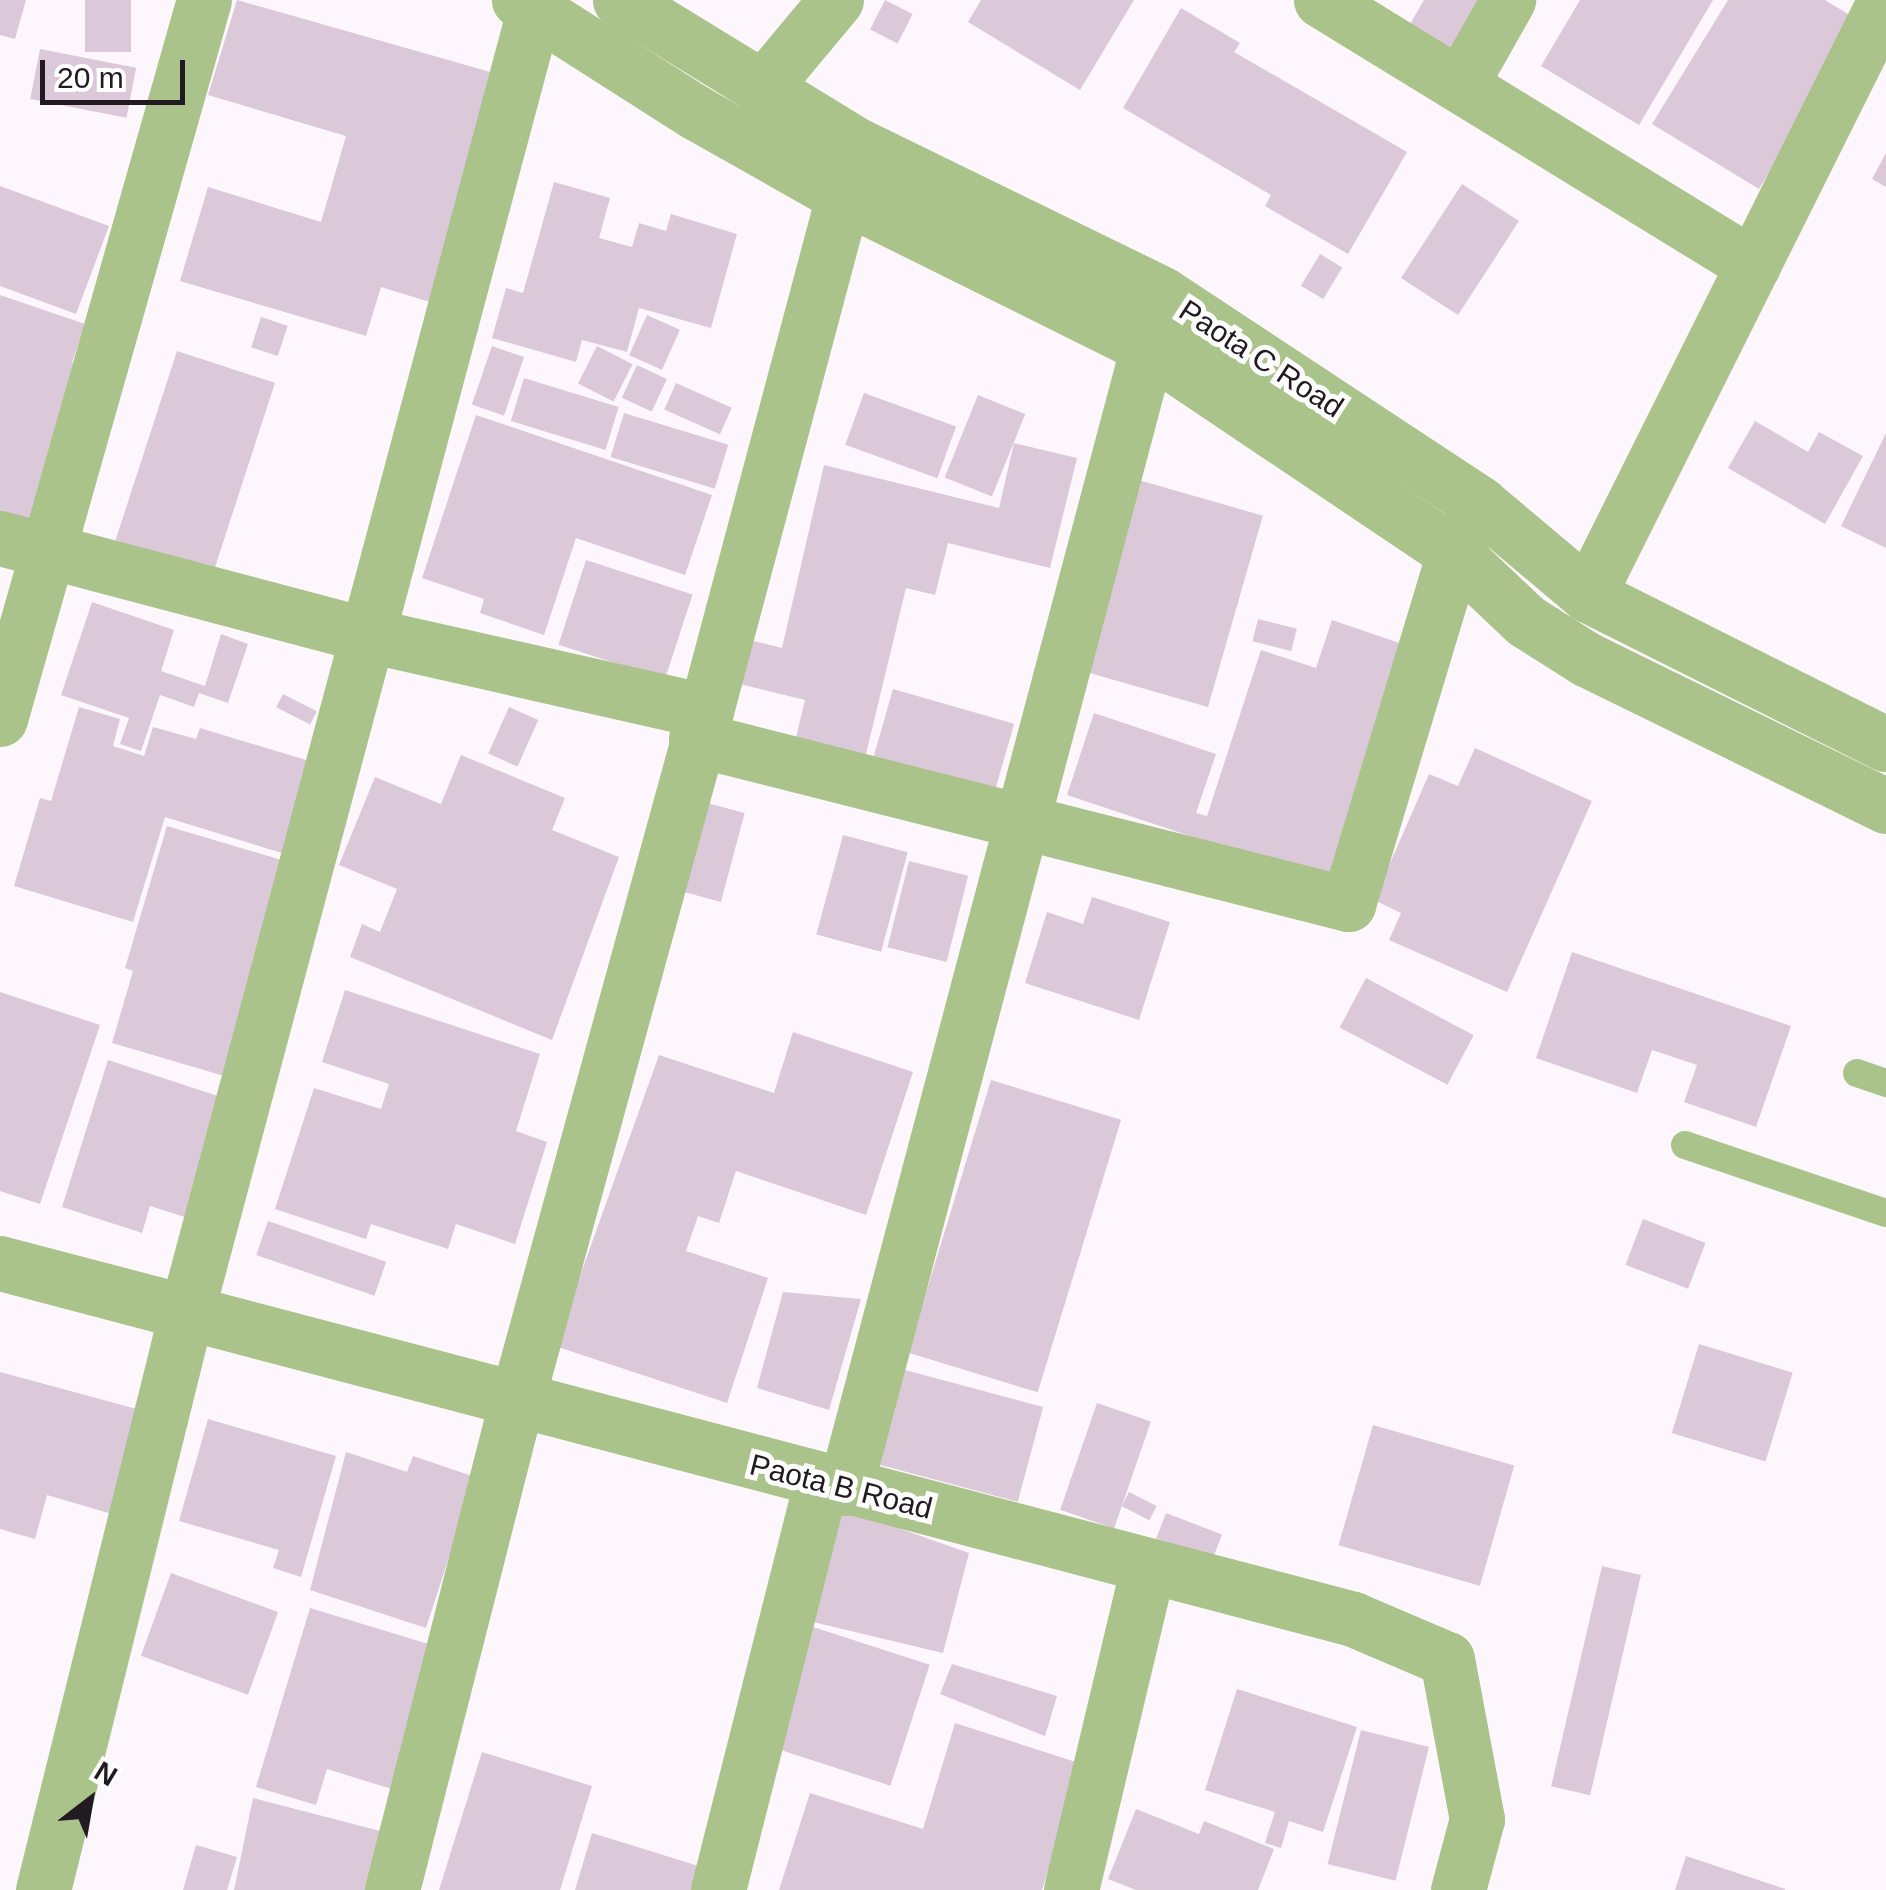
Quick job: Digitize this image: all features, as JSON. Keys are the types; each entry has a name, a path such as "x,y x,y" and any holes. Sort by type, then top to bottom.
{"street":[{"path":"0,720 22,543 204,0"},
{"name":"Paota C Road","path":"620,0 761,90 848,169 1162,294 1480,504 1588,595 1886,744"},
{"path":"761,90 836,0"},
{"path":"1321,0 1752,265"},
{"path":"1460,85 1508,0"},
{"path":"1588,595 1884,0"},
{"path":"43,1890 186,1314 368,636 527,6 848,169 1146,346 1454,552 1526,621 1586,659 1886,806"},
{"path":"392,1890 516,1404 848,169"},
{"path":"718,1890 1026,823 1162,294"},
{"path":"22,543 701,725 1026,823 1348,904 1454,552 1480,504"},
{"name":"Paota B Road","path":"0,1264 516,1404 1353,1618 1447,1659 1477,1819 1455,1889"},
{"path":"1070,1890 1148,1566"}],"lane":[{"path":"1856,1074 1886,1083"},
{"path":"1685,1145 1886,1214"}],"building":[{"path":"0,0 26,0 15,39 0,35"},
{"path":"85,0 131,0 131,52 85,52"},
{"path":"237,0 501,75 433,303 381,287 366,336 180,281 208,187 321,222 346,136 208,95"},
{"path":"885,0 913,14 898,43 870,29"},
{"path":"981,0 1134,0 1080,90 968,22"},
{"path":"1424,0 1500,0 1460,71 1402,38"},
{"path":"1580,0 1713,0 1639,125 1541,66"},
{"path":"1728,0 1825,0 1861,22 1759,189 1652,124"},
{"path":"1181,8 1240,43 1234,52 1407,152 1348,254 1265,206 1271,195 1123,108"},
{"path":"40,49 136,68 126,118 30,99"},
{"path":"1886,153 1886,187 1872,179"},
{"path":"554,182 610,198 599,238 632,247 639,223 666,231 671,214 737,234 711,328 639,308 627,352 582,340 576,362 492,338 506,288 523,293"},
{"path":"1462,184 1519,221 1458,315 1401,278"},
{"path":"0,186 109,226 76,314 0,286"},
{"path":"1320,254 1342,267 1323,299 1301,286"},
{"path":"0,295 85,324 72,363 87,368 28,521 0,512"},
{"path":"647,315 680,330 662,370 629,355"},
{"path":"261,317 288,326 278,356 251,347"},
{"path":"492,346 524,357 504,416 472,405"},
{"path":"597,346 633,364 614,402 578,383"},
{"path":"177,351 275,383 213,572 116,540"},
{"path":"637,365 667,379 652,412 622,398"},
{"path":"524,378 619,407 606,450 511,421"},
{"path":"676,383 732,408 720,434 664,409"},
{"path":"864,393 956,427 937,478 845,445"},
{"path":"978,395 1025,414 992,497 945,478"},
{"path":"624,413 728,445 715,489 611,457"},
{"path":"476,415 712,495 685,575 576,538 544,635 480,613 484,599 422,578"},
{"path":"1755,421 1808,452 1819,432 1863,456 1825,524 1728,468"},
{"path":"1886,433 1886,548 1841,526"},
{"path":"1014,443 1077,458 1050,568 948,543 935,595 906,588 860,779 790,762 805,700 740,684 750,640 782,648 824,465 999,508"},
{"path":"1135,479 1263,516 1208,707 1080,670"},
{"path":"586,560 693,595 665,679 558,645"},
{"path":"92,602 174,630 161,671 205,686 221,634 248,644 228,703 199,693 194,707 160,695 141,751 120,744 129,718 61,695"},
{"path":"1258,619 1297,629 1291,651 1252,641"},
{"path":"1332,620 1417,649 1381,703 1331,883 1067,795 1094,713 1216,754 1196,813 1207,816 1261,650 1316,668"},
{"path":"893,689 1014,724 990,808 869,774"},
{"path":"283,694 317,711 310,725 276,707"},
{"path":"79,707 120,719 113,746 144,756 153,727 196,739 200,728 326,766 298,858 165,817 133,922 14,886 40,798 51,801"},
{"path":"509,707 538,720 517,767 488,754"},
{"path":"1475,748 1592,801 1507,992 1389,940 1401,913 1374,900 1429,774 1458,786"},
{"path":"461,755 565,798 552,830 619,857 552,1040 350,957 362,924 380,932 397,889 339,865 375,777 441,804"},
{"path":"707,803 745,813 721,902 683,892"},
{"path":"167,826 285,861 238,1080 112,1043 133,971 125,968"},
{"path":"843,835 908,852 881,952 816,934"},
{"path":"909,861 968,876 947,962 887,947"},
{"path":"1092,897 1170,922 1139,1020 1025,983 1047,912 1083,924"},
{"path":"1572,952 1791,1026 1756,1127 1684,1102 1697,1065 1652,1050 1637,1093 1536,1058"},
{"path":"1366,978 1474,1035 1447,1085 1340,1027"},
{"path":"345,990 540,1054 516,1131 547,1142 515,1244 456,1224 448,1249 371,1224 366,1239 275,1209 314,1088 381,1109 389,1084 322,1062"},
{"path":"0,992 100,1025 40,1204 0,1191"},
{"path":"793,1032 913,1072 866,1215 736,1171 719,1223 698,1216 686,1251 768,1278 727,1403 555,1346 659,1055 774,1093"},
{"path":"108,1060 227,1099 188,1218 150,1206 142,1233 62,1207"},
{"path":"991,1080 1121,1120 1038,1392 908,1353"},
{"path":"1643,1219 1706,1243 1688,1289 1625,1265"},
{"path":"268,1221 386,1262 374,1296 256,1255"},
{"path":"783,1292 861,1299 829,1410 757,1388"},
{"path":"1699,1344 1793,1373 1766,1462 1672,1433"},
{"path":"905,1370 1043,1407 1018,1502 880,1465"},
{"path":"0,1372 159,1415 129,1519 47,1495 35,1539 0,1529"},
{"path":"1097,1403 1151,1422 1114,1528 1060,1510"},
{"path":"208,1419 336,1456 301,1577 273,1568 279,1550 179,1521"},
{"path":"1373,1425 1514,1466 1480,1586 1339,1545"},
{"path":"346,1452 407,1472 413,1456 475,1477 426,1628 310,1590"},
{"path":"1129,1492 1157,1506 1149,1520 1122,1506"},
{"path":"833,1505 969,1553 943,1653 796,1618"},
{"path":"1166,1513 1222,1535 1211,1563 1155,1542"},
{"path":"1602,1566 1641,1575 1590,1795 1551,1786"},
{"path":"171,1573 278,1612 248,1695 141,1656"},
{"path":"310,1608 435,1646 395,1790 327,1769 316,1805 256,1787"},
{"path":"807,1625 930,1665 890,1786 768,1746"},
{"path":"952,1664 1057,1696 1045,1736 940,1694"},
{"path":"1237,1689 1357,1727 1323,1832 1289,1821 1281,1848 1265,1843 1275,1812 1205,1790"},
{"path":"955,1723 1082,1764 1042,1890 779,1890 810,1793 923,1829"},
{"path":"1361,1730 1429,1747 1396,1881 1328,1864"},
{"path":"482,1752 592,1786 560,1890 439,1890"},
{"path":"253,1798 388,1833 373,1890 234,1890"},
{"path":"1136,1809 1199,1834 1204,1821 1274,1849 1258,1890 1136,1890 1108,1879"},
{"path":"592,1833 705,1868 698,1890 575,1890"},
{"path":"196,1845 237,1857 227,1890 183,1890"},
{"path":"1686,1856 1785,1889 1785,1890 1675,1890"}]}
